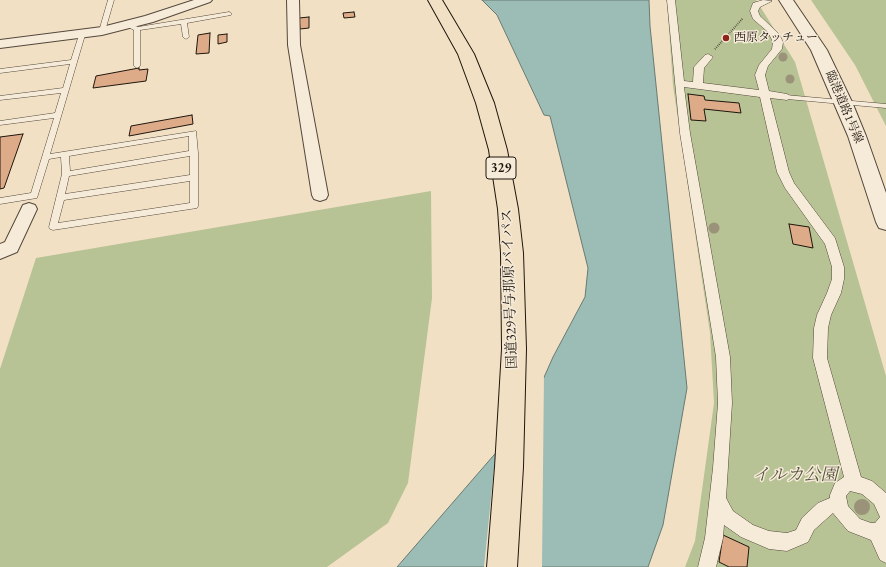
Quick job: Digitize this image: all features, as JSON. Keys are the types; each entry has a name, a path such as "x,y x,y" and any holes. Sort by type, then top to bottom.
{"highway":[{"name":"国道329号与那原バイパス","path":"435,0 456,33 466,54 485,103 498,150 507,203 511,245 514,349 509,467 502,567"}],"street":[{"path":"0,44 82,35 133,27 206,0"},
{"path":"293,0 294,45 320,195"},
{"path":"671,0 685,133 723,357 726,403 714,538 708,567"},
{"name":"臨港道路1号線","path":"786,0 819,50 843,102 857,136 886,222"},
{"path":"768,1 756,5 754,11 756,18 771,30 776,36 778,42 777,49 761,69 760,75 783,172 789,185 831,242 835,255 838,279 820,328 820,358 854,483"},
{"path":"744,17 754,11"},
{"path":"698,85 698,67 708,57"},
{"path":"679,84 698,85 787,97"},
{"path":"0,252 11,246 32,202"},
{"path":"886,510 880,498 866,487 854,483 845,485 840,489 838,495 840,505 847,518 854,526 867,531 881,527 886,554"},
{"path":"718,498 727,517 747,531 769,540 787,542 802,536 808,524 824,509 833,505 840,505"}],"lane":[{"path":"102,31 111,0"},
{"path":"137,66 133,27 229,14"},
{"path":"184,21 186,37"},
{"path":"0,201 32,202 82,35"},
{"path":"0,71 74,62"},
{"path":"0,98 66,90"},
{"path":"787,97 886,106"},
{"path":"0,123 58,115"},
{"path":"46,157 64,154 193,133 194,206 53,227 66,174 64,154"},
{"path":"66,174 194,153"},
{"path":"60,198 194,177"}],"path":[{"path":"721,41 744,17"}],"green space":[{"name":"イルカ公園","path":"667,0 756,0 795,62 886,376 886,567 685,567 695,541 714,403 710,333 673,86"},
{"path":"811,0 886,0 886,126 855,65"},
{"path":"431,191 432,298 408,483 388,523 327,567 0,567 0,369 36,258"}],"water":[{"path":"482,0 649,0 650,26 687,388 663,525 648,567 397,567 526,418 553,357 585,297 588,268 550,116 544,115 497,15"}],"pier":[{"path":"544,373 542,567 484,567 496,449 524,417"}],"building":[{"path":"354,12 355,17 344,18 343,13"},
{"path":"309,17 309,28 300,29 299,18"},
{"path":"210,33 209,53 196,54 198,35"},
{"path":"227,34 227,42 218,44 218,35"},
{"path":"139,68 139,70 148,69 146,81 93,88 96,76"},
{"path":"688,94 704,96 705,100 739,103 741,113 704,109 706,121 691,120"},
{"path":"192,115 193,124 129,136 131,126"},
{"path":"23,134 4,188 0,189 0,137"},
{"path":"789,224 809,227 813,248 793,244"},
{"path":"723,535 749,547 747,567 729,567 719,562"}],"place":[{"name":"西原タッチュー","path":"726,38"}]}
